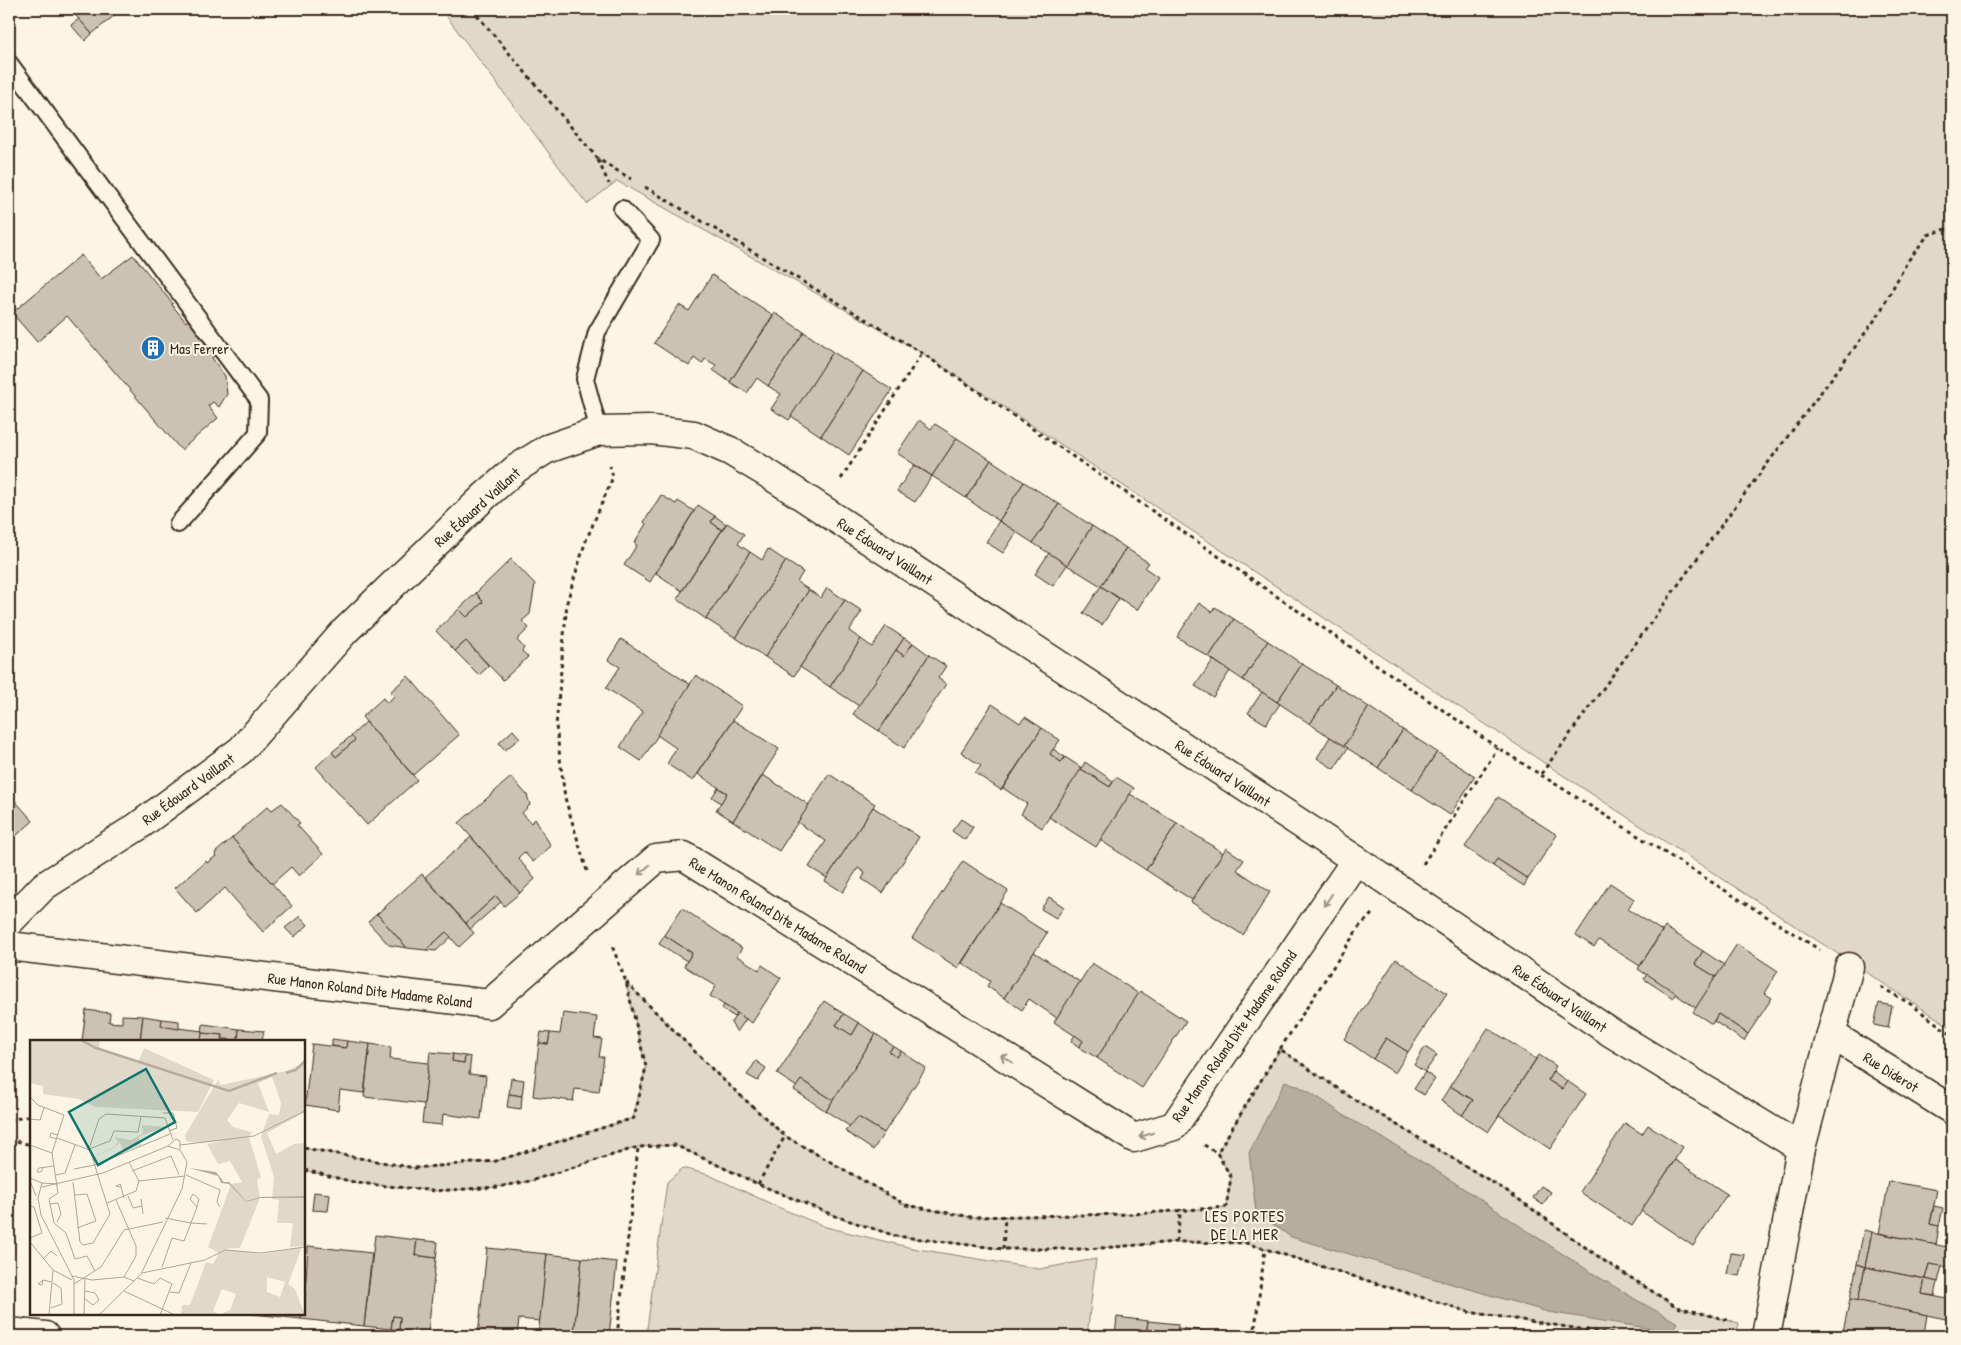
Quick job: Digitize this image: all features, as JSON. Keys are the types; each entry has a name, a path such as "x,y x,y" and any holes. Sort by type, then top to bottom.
{"street":[{"name":"Rue Édouard Vaillant","path":"9,922 44,886 137,827 241,750 345,631 511,474 547,449 599,431 651,430 694,435 730,450 822,509 1356,860 1610,1032 1801,1148"},
{"name":"Rue Manon Roland Dite Madame Roland","path":"9,946 489,1004 656,859 684,856 1134,1138 1174,1126 1356,860"},
{"path":"1766,1336 1801,1148 1848,967"},
{"name":"Rue Diderot","path":"1831,1034 1952,1110"},
{"path":"9,1332 44,1336"}],"lane":[{"path":"9,63 259,400 258,433 178,524"},
{"path":"599,431 585,379 597,332 650,240 622,209"}],"path":[{"path":"472,9 598,159 632,180"},
{"path":"640,185 922,353 1498,748 1912,1005 1952,1035"},
{"path":"1541,774 1728,516 1856,347 1913,255 1928,235 1952,228"},
{"path":"822,509 922,353"},
{"path":"305,1148 415,1168 496,1161 634,1118 646,1067 626,982 598,909 566,798 556,726 567,602 586,543 614,477 599,431"},
{"path":"626,982 718,1075 785,1136 906,1205 971,1217 1134,1214 1226,1206 1231,1177 1217,1154 1280,1049 1359,927 1424,862 1498,748"},
{"path":"1280,1049 1352,1098 1507,1192 1606,1262 1677,1307 1739,1323"},
{"path":"9,1120 30,1116"},
{"path":"758,1184 785,1136"},
{"path":"9,1139 30,1146"},
{"path":"305,1170 358,1183 436,1191 498,1187 530,1181 638,1147 675,1145 758,1184 835,1216 896,1236 1002,1249 1088,1249 1176,1242 1246,1243 1469,1312 1626,1336"},
{"path":"617,1336 638,1147"},
{"path":"1176,1242 1181,1209"},
{"path":"1002,1249 1006,1216"},
{"path":"1254,1336 1265,1249"}],"shaded area":[{"path":"441,9 1952,9 1952,1028 1564,776 922,353 617,181 587,204"},
{"path":"626,982 718,1075 785,1136 906,1205 971,1217 1134,1214 1226,1207 1231,1177 1217,1153 1280,1049 1352,1098 1507,1191 1606,1262 1677,1307 1739,1323 1736,1336 1626,1336 1469,1312 1246,1243 1176,1242 1088,1249 1003,1249 896,1236 835,1216 758,1184 675,1145 638,1147 530,1181 498,1187 436,1191 358,1183 305,1170 305,1148 415,1168 496,1161 633,1118 646,1067"},
{"path":"1285,1081 1313,1094 1348,1118 1438,1172 1556,1250 1678,1323 1672,1332 1548,1312 1291,1237 1256,1212 1249,1153"},
{"path":"683,1168 709,1175 826,1227 912,1248 1039,1269 1096,1259 1087,1336 646,1336 667,1182"}],"building":[{"path":"70,9 122,9 92,34"},
{"path":"79,19 92,34 85,41 71,25"},
{"name":"Mas Ferrer","path":"81,255 101,279 133,255 186,322 188,320 217,354 212,358 225,376 227,394 219,407 213,402 208,406 218,418 181,450 67,316 37,342 12,313"},
{"path":"712,275 773,315 730,382 713,370 716,365 705,359 702,364 694,358 689,366 654,343 679,305 689,311"},
{"path":"775,313 804,332 768,386 757,378 747,393 730,382"},
{"path":"804,332 833,352 789,420 771,409 781,394 768,386"},
{"path":"833,352 863,371 821,436 791,416"},
{"path":"863,371 892,390 849,455 821,436"},
{"path":"919,420 931,429 935,424 957,438 932,476 897,453"},
{"path":"957,438 991,460 966,498 932,476"},
{"path":"991,460 1024,482 999,521 966,498"},
{"path":"914,465 932,476 915,502 897,491"},
{"path":"1024,482 1059,504 1033,543 999,521"},
{"path":"661,495 676,504 678,501 694,511 650,582 624,565 637,545 634,543 646,524 644,522"},
{"path":"1059,504 1092,526 1067,565 1033,543"},
{"path":"698,505 715,516 711,522 722,530 682,591 656,573"},
{"path":"715,516 726,524 722,530 711,522"},
{"path":"999,521 1017,532 1003,553 986,542"},
{"path":"727,523 744,534 738,544 750,552 706,619 677,599"},
{"path":"1092,526 1126,548 1101,586 1067,565"},
{"path":"1126,548 1149,563 1145,568 1158,577 1137,610 1101,586"},
{"path":"768,549 786,561 736,638 706,619 750,552 762,560"},
{"path":"1049,553 1067,565 1053,586 1035,574"},
{"path":"511,559 535,584 530,614 522,621 529,628 517,640 524,648 522,651 528,657 503,680 466,641 455,651 436,631 459,609 467,617 483,602 476,593"},
{"path":"786,561 803,572 797,582 809,590 765,657 736,638"},
{"path":"1101,586 1119,599 1102,625 1083,613"},
{"path":"827,588 845,600 794,676 765,657 809,590 821,598"},
{"path":"476,593 483,602 467,617 459,609"},
{"path":"845,600 862,611 849,631 861,639 830,687 800,667"},
{"path":"1199,603 1212,612 1215,607 1234,619 1209,657 1177,637"},
{"path":"1234,619 1268,641 1243,680 1209,657"},
{"path":"886,626 904,638 859,706 830,687 861,639 872,647"},
{"path":"904,638 913,643 904,656 896,650"},
{"path":"621,639 691,685 641,761 620,747 643,712 606,688 620,667 608,660"},
{"path":"466,641 489,666 479,675 455,651"},
{"path":"1268,641 1302,664 1277,702 1243,680"},
{"path":"913,643 929,655 879,731 853,714 896,650 904,656"},
{"path":"929,655 946,666 938,678 946,684 904,748 879,731"},
{"path":"1213,660 1230,671 1213,697 1195,686"},
{"path":"1302,664 1336,685 1310,724 1277,702"},
{"path":"696,675 742,706 693,781 667,764 676,748 657,735"},
{"path":"408,676 459,735 413,775 362,717 383,698 387,703 394,696 390,692"},
{"path":"1336,685 1369,707 1344,746 1310,724"},
{"path":"1262,692 1280,704 1266,724 1248,713"},
{"path":"992,704 1020,723 1025,717 1042,728 1001,790 975,773 981,766 961,752"},
{"path":"1369,707 1403,730 1378,768 1344,746"},
{"path":"733,720 779,749 733,821 716,810 727,793 698,774"},
{"path":"366,722 417,780 367,825 316,767 332,752 336,757 355,740 351,736"},
{"path":"1042,728 1060,740 1050,754 1061,762 1065,757 1082,768 1042,828 1021,814 1027,804 1003,788"},
{"path":"513,730 520,738 505,750 499,743"},
{"path":"1403,730 1437,752 1412,790 1378,768"},
{"path":"351,736 355,740 336,757 332,752"},
{"path":"1330,737 1348,748 1334,769 1317,758"},
{"path":"1053,749 1065,757 1061,762 1050,754"},
{"path":"1437,752 1475,776 1450,815 1412,790"},
{"path":"1085,762 1113,781 1110,787 1081,769"},
{"path":"1081,769 1110,787 1116,777 1134,788 1096,847 1049,817"},
{"path":"829,774 875,804 827,878 809,867 826,841 797,822"},
{"path":"763,775 809,805 779,851 733,821"},
{"path":"511,777 527,795 530,805 522,813 531,823 535,819 551,846 533,862 524,852 518,858 535,879 520,893 459,823"},
{"path":"718,788 727,793 721,803 712,797"},
{"path":"9,794 33,821 17,835 9,826"},
{"path":"1130,794 1177,823 1146,870 1100,840"},
{"path":"1498,797 1557,835 1528,879 1497,859 1493,866 1465,847"},
{"path":"282,803 300,823 297,825 323,854 299,876 291,867 272,884 232,838 268,806 272,810"},
{"path":"873,807 919,837 883,893 862,879 865,873 858,868 843,892 825,881"},
{"path":"961,819 973,827 965,840 952,831"},
{"path":"1177,823 1223,853 1192,900 1146,870"},
{"path":"471,837 520,893 504,906 496,896 466,923 425,877"},
{"path":"232,838 292,906 263,932 225,888 197,913 175,888 206,861 207,863 216,856 215,853"},
{"path":"1226,848 1244,860 1237,870 1270,892 1243,935 1191,902"},
{"path":"1497,859 1528,879 1524,886 1493,866"},
{"path":"963,861 1008,891 958,968 912,938"},
{"path":"422,874 474,933 459,947 446,932 426,950 407,948 377,914"},
{"path":"1610,883 1634,899 1628,909 1662,931 1640,966 1599,940 1594,947 1576,935"},
{"path":"496,896 501,902 470,929 466,923"},
{"path":"1049,897 1064,907 1056,918 1041,909"},
{"path":"1000,903 1047,933 1004,998 987,986 990,981 962,963"},
{"path":"682,908 742,948 737,956 759,970 762,965 781,978 752,1023 710,996 716,986 684,966 692,953 664,935"},
{"path":"377,914 407,948 389,945 368,922"},
{"path":"300,916 308,925 294,937 285,928"},
{"path":"1665,927 1703,951 1695,964 1716,977 1696,1008 1638,969"},
{"path":"446,932 451,937 436,951 426,950"},
{"path":"664,935 692,953 687,961 659,944"},
{"path":"1737,944 1778,971 1764,993 1772,998 1748,1034 1718,1014 1712,1024 1693,1012"},
{"path":"1703,951 1724,965 1716,977 1695,964"},
{"path":"1034,952 1080,982 1057,1018 1029,999 1022,1010 1004,998"},
{"path":"1396,959 1447,993 1408,1052 1386,1038 1373,1059 1344,1039"},
{"path":"1092,963 1139,994 1097,1058 1079,1047 1083,1041 1054,1022"},
{"path":"1647,974 1676,993 1673,998 1644,979"},
{"path":"1140,991 1186,1021 1142,1088 1097,1058"},
{"path":"824,1001 844,1014 836,1025 852,1035 859,1023 876,1034 833,1100 801,1080 797,1087 777,1074"},
{"path":"1879,1003 1892,1006 1888,1028 1874,1025"},
{"path":"724,1005 737,1013 735,1017 722,1009"},
{"path":"86,1010 110,1013 109,1022 122,1023 122,1015 143,1016 140,1040 82,1040"},
{"path":"563,1013 597,1017 594,1038 602,1039 599,1057 604,1057 599,1092 575,1089 573,1101 533,1096 539,1043 548,1044 550,1033 560,1034"},
{"path":"737,1013 746,1019 737,1032 731,1023"},
{"path":"844,1014 859,1023 852,1035 836,1025"},
{"path":"1718,1014 1748,1034 1744,1041 1714,1021"},
{"path":"143,1016 162,1019 161,1026 203,1031 201,1040 140,1040"},
{"path":"162,1019 179,1021 179,1029 161,1026"},
{"path":"203,1024 239,1029 238,1040 222,1039 223,1035 202,1033"},
{"path":"1488,1028 1536,1059 1488,1132 1462,1115 1473,1100 1450,1086"},
{"path":"239,1029 264,1031 262,1040 238,1040"},
{"path":"541,1032 550,1033 548,1044 539,1043"},
{"path":"202,1033 223,1035 222,1039 238,1040 201,1040"},
{"path":"876,1034 893,1046 889,1052 897,1057 901,1051 926,1068 884,1133 858,1117 851,1127 826,1111"},
{"path":"1075,1035 1083,1041 1079,1047 1071,1041"},
{"path":"1386,1038 1408,1052 1395,1073 1373,1059"},
{"path":"332,1039 347,1041 346,1048 332,1046"},
{"path":"347,1041 370,1044 364,1093 340,1090 338,1110 305,1105 312,1044 346,1048"},
{"path":"370,1044 391,1047 390,1059 429,1063 424,1104 364,1097"},
{"path":"893,1046 901,1051 897,1057 889,1052"},
{"path":"1425,1047 1437,1055 1425,1072 1414,1065"},
{"path":"430,1052 453,1054 452,1061 464,1063 465,1056 471,1057 469,1074 486,1076 481,1119 443,1114 442,1125 422,1123"},
{"path":"453,1054 465,1056 464,1063 452,1061"},
{"path":"1539,1055 1556,1066 1548,1080 1562,1089 1567,1081 1586,1094 1550,1149 1499,1115"},
{"path":"756,1061 766,1068 758,1081 747,1075"},
{"path":"1553,1071 1567,1081 1562,1089 1548,1080"},
{"path":"1425,1072 1435,1079 1424,1095 1414,1089"},
{"path":"511,1078 524,1080 522,1096 509,1094"},
{"path":"801,1080 833,1100 826,1111 794,1090"},
{"path":"1450,1086 1473,1100 1462,1115 1441,1101"},
{"path":"509,1094 522,1096 521,1109 507,1107"},
{"path":"858,1117 884,1133 873,1150 845,1131"},
{"path":"1625,1123 1642,1134 1648,1125 1683,1147 1632,1226 1580,1192"},
{"path":"1675,1160 1727,1194 1693,1246 1641,1211"},
{"path":"1889,1181 1937,1190 1930,1224 1939,1226 1936,1245 1879,1233"},
{"path":"1541,1186 1551,1192 1543,1205 1533,1198"},
{"path":"314,1192 330,1194 328,1211 312,1210"},
{"path":"1934,1206 1943,1208 1939,1226 1930,1224"},
{"path":"1864,1230 1872,1232 1865,1267 1857,1264"},
{"path":"1872,1232 1952,1248 1952,1269 1929,1264 1925,1279 1865,1267"},
{"path":"375,1235 417,1240 415,1255 436,1258 428,1333 399,1330 400,1317 393,1316 391,1329 364,1326"},
{"path":"417,1240 438,1242 436,1258 415,1255"},
{"path":"308,1246 372,1253 364,1326 301,1319 301,1315 305,1315"},
{"path":"487,1248 547,1254 540,1321 519,1319 517,1336 478,1336"},
{"path":"1731,1253 1745,1255 1740,1276 1727,1274"},
{"path":"547,1254 582,1258 574,1334 560,1332 559,1336 538,1336"},
{"path":"582,1258 617,1262 609,1336 574,1334"},
{"path":"1857,1264 1865,1267 1858,1301 1850,1299"},
{"path":"1929,1264 1942,1266 1938,1282 1925,1279"},
{"path":"1865,1267 1925,1279 1922,1294 1952,1300 1951,1320 1858,1301"},
{"path":"1925,1279 1938,1282 1935,1296 1922,1294"},
{"path":"1850,1299 1927,1315 1924,1334 1911,1332 1910,1336 1842,1336"},
{"path":"263,1315 301,1315 301,1319"},
{"path":"393,1316 400,1317 399,1330 391,1329"},
{"path":"1117,1317 1148,1321 1146,1336 1115,1336"},
{"path":"1148,1321 1178,1324 1177,1336 1146,1336"},
{"path":"1178,1328 1248,1336 1177,1336"}],"place":[{"name":"Mas Ferrer","path":"153,348"}],"district":[{"name":"LES PORTES DE LA MER","path":"1245,1225"}]}
